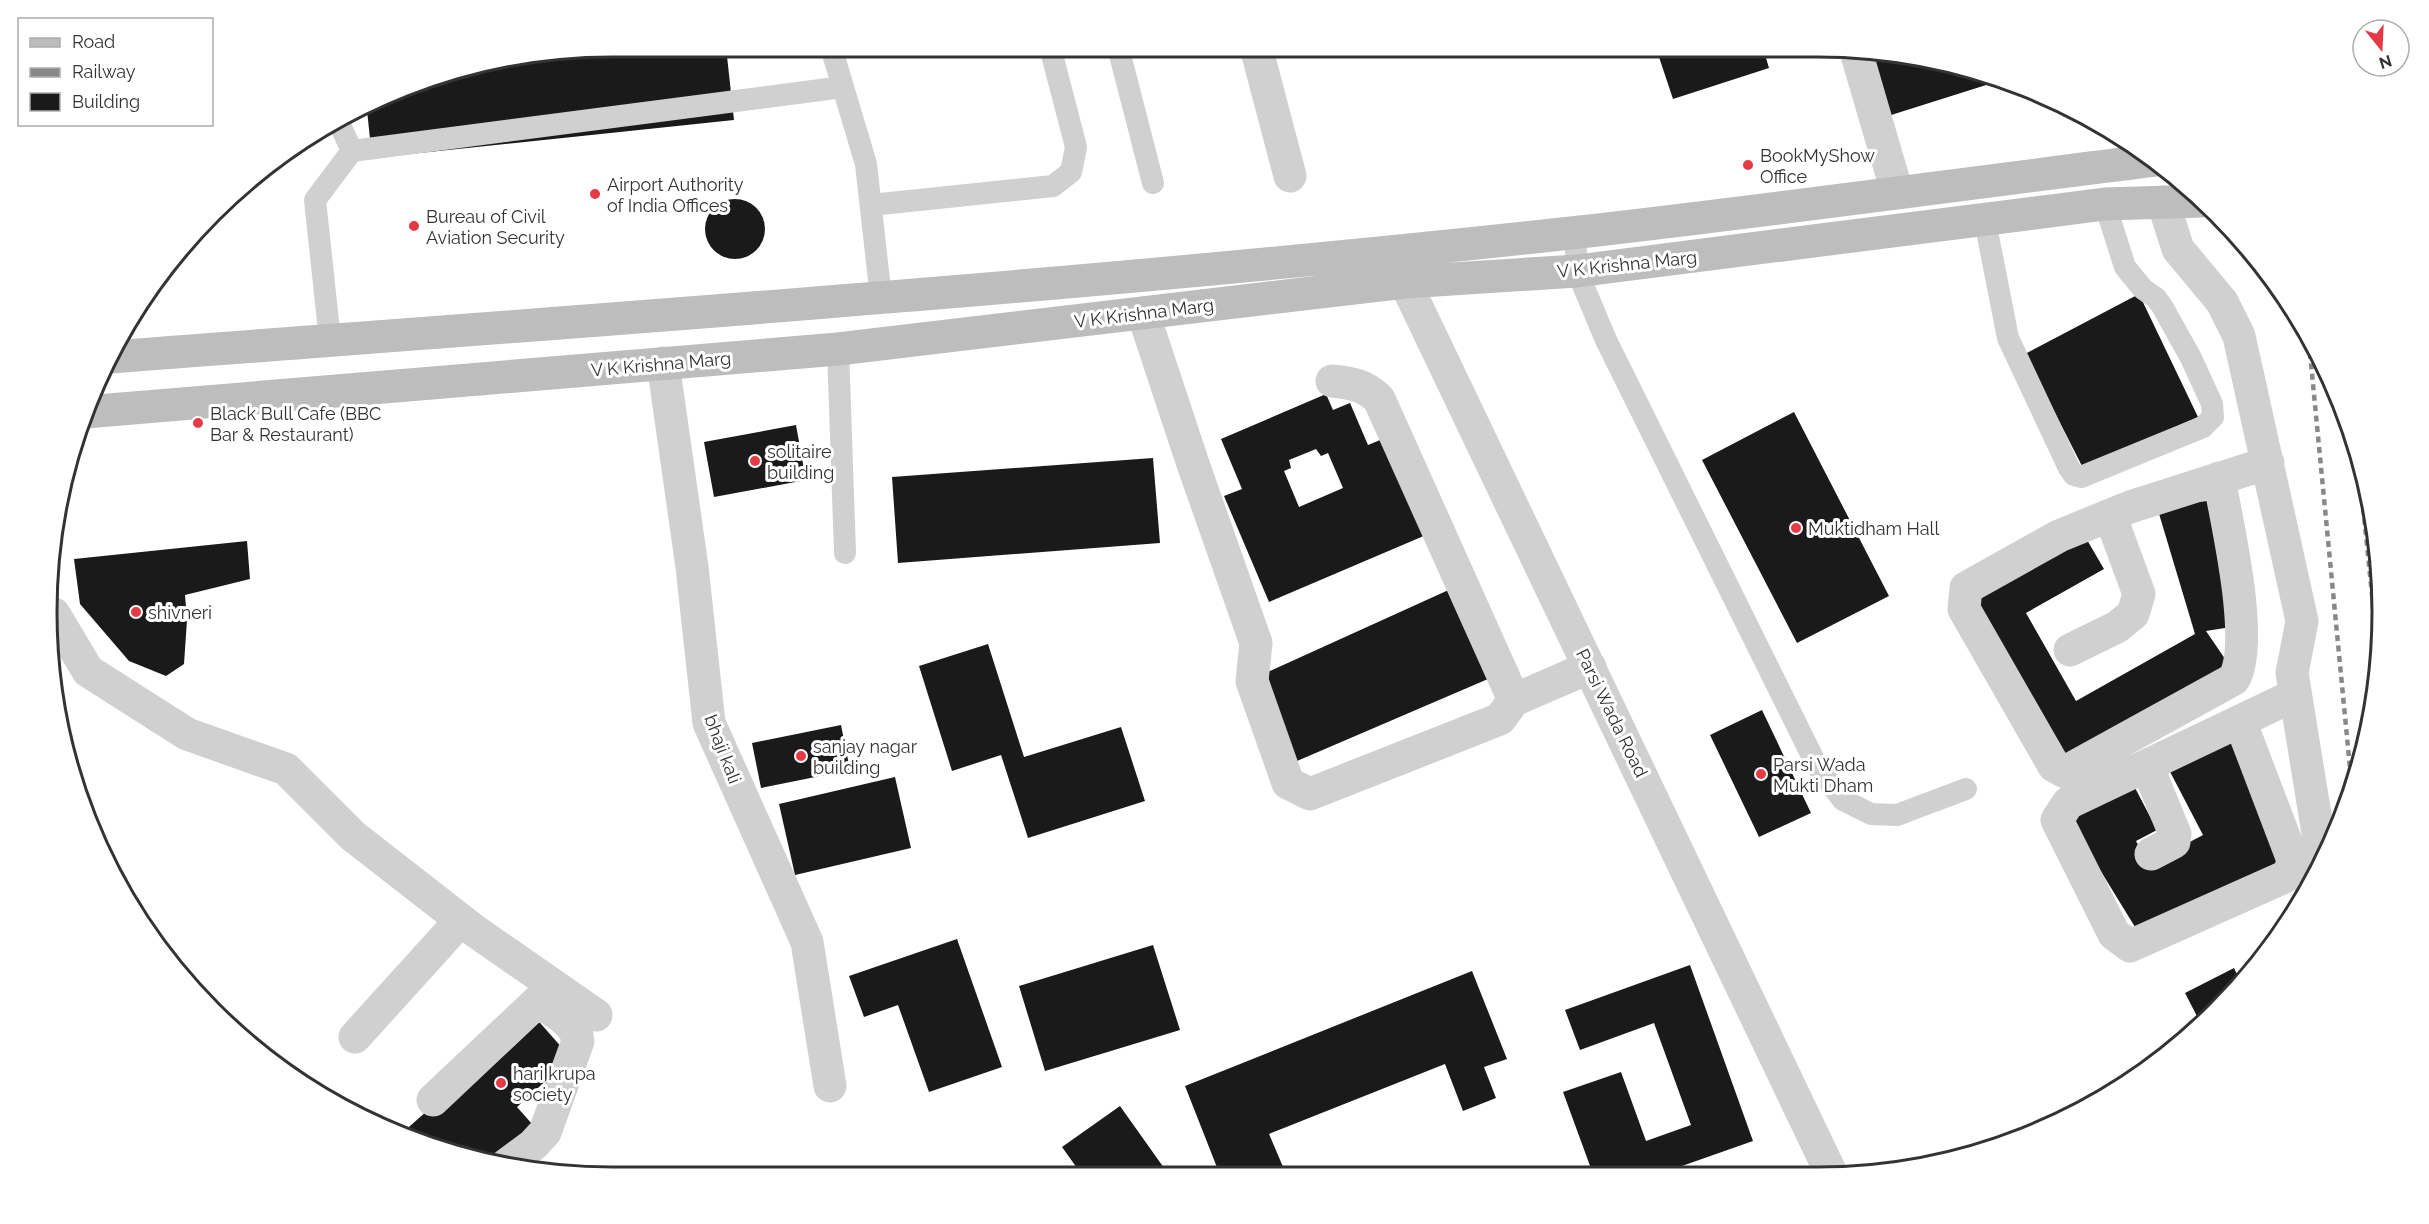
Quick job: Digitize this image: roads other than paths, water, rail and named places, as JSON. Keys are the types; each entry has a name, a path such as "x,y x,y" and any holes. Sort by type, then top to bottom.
{"main road":[{"name":"V K Krishna Marg","path":"95,411 838,349 1143,313 1575,232 2140,162"},
{"name":"V K Krishna Marg","path":"120,356 881,298 1403,266 1576,271 2105,204 2190,201"}],"street":[{"path":"1259,57 1290,176"},
{"path":"1858,59 1897,192"},
{"path":"2163,202 2178,249 2222,302 2239,336 2302,621 2292,673 2320,846"},
{"name":"Parsi Wada Road","path":"1403,266 1590,667 1828,1167"},
{"path":"1143,313 1256,643 1252,681 1288,783 1310,794 1500,719 1514,700 1590,667"},
{"name":"bhaji kali","path":"663,363 692,567 709,723 807,942 830,1086"},
{"path":"1332,381 1365,387 1379,399 1514,700"},
{"path":"2219,478 2242,617 2240,669 2234,679 2065,772 2054,766 1964,609 1966,588 2059,536 2110,514 2219,478 2268,463"},
{"path":"2070,651 2117,627 2133,614 2139,594 2110,514"},
{"path":"57,619 88,670 187,734 286,769 353,836 565,1004 578,1041 548,1125 533,1145 516,1158"},
{"path":"2240,721 2293,860 2289,875 2130,946 2114,934 2057,820 2068,803 2147,766 2240,721 2295,695"},
{"path":"2147,766 2175,834 2174,842 2151,854"},
{"path":"355,1037 461,920"},
{"path":"433,1100 565,1004"}],"lane":[{"path":"834,57 866,164 881,298"},
{"path":"871,205 1053,186 1071,172 1076,147 1053,57"},
{"path":"1121,57 1153,183"},
{"path":"330,340 315,200 352,151 843,87"},
{"path":"341,127 352,151"},
{"path":"1985,220 2005,324 2014,354 2068,468 2074,475 2081,477 2203,427 2213,417 2212,404 2191,358 2162,306 2156,298 2138,284 2125,267 2105,204"},
{"path":"1575,232 1576,271 1606,340 1817,766 1843,800 1871,814 1897,815 1966,789"},
{"path":"838,349 845,553"}],"railway":[{"path":"2311,359 2350,767"},
{"path":"2366,532 2371,588"}],"place":[{"name":"BookMyShow Office","path":"1748,165"},
{"name":"Airport Authority of India Offices","path":"595,194"},
{"name":"Bureau of Civil Aviation Security","path":"414,226"},
{"name":"Black Bull Cafe (BBC Bar & Restaurant)","path":"198,423"},
{"name":"solitaire building","path":"755,461"},
{"name":"Muktidham Hall","path":"1796,528"},
{"name":"shivneri","path":"136,612"},
{"name":"sanjay nagar building","path":"801,756"},
{"name":"Parsi Wada Mukti Dham","path":"1761,774"},
{"name":"hari krupa society","path":"501,1083"}]}
